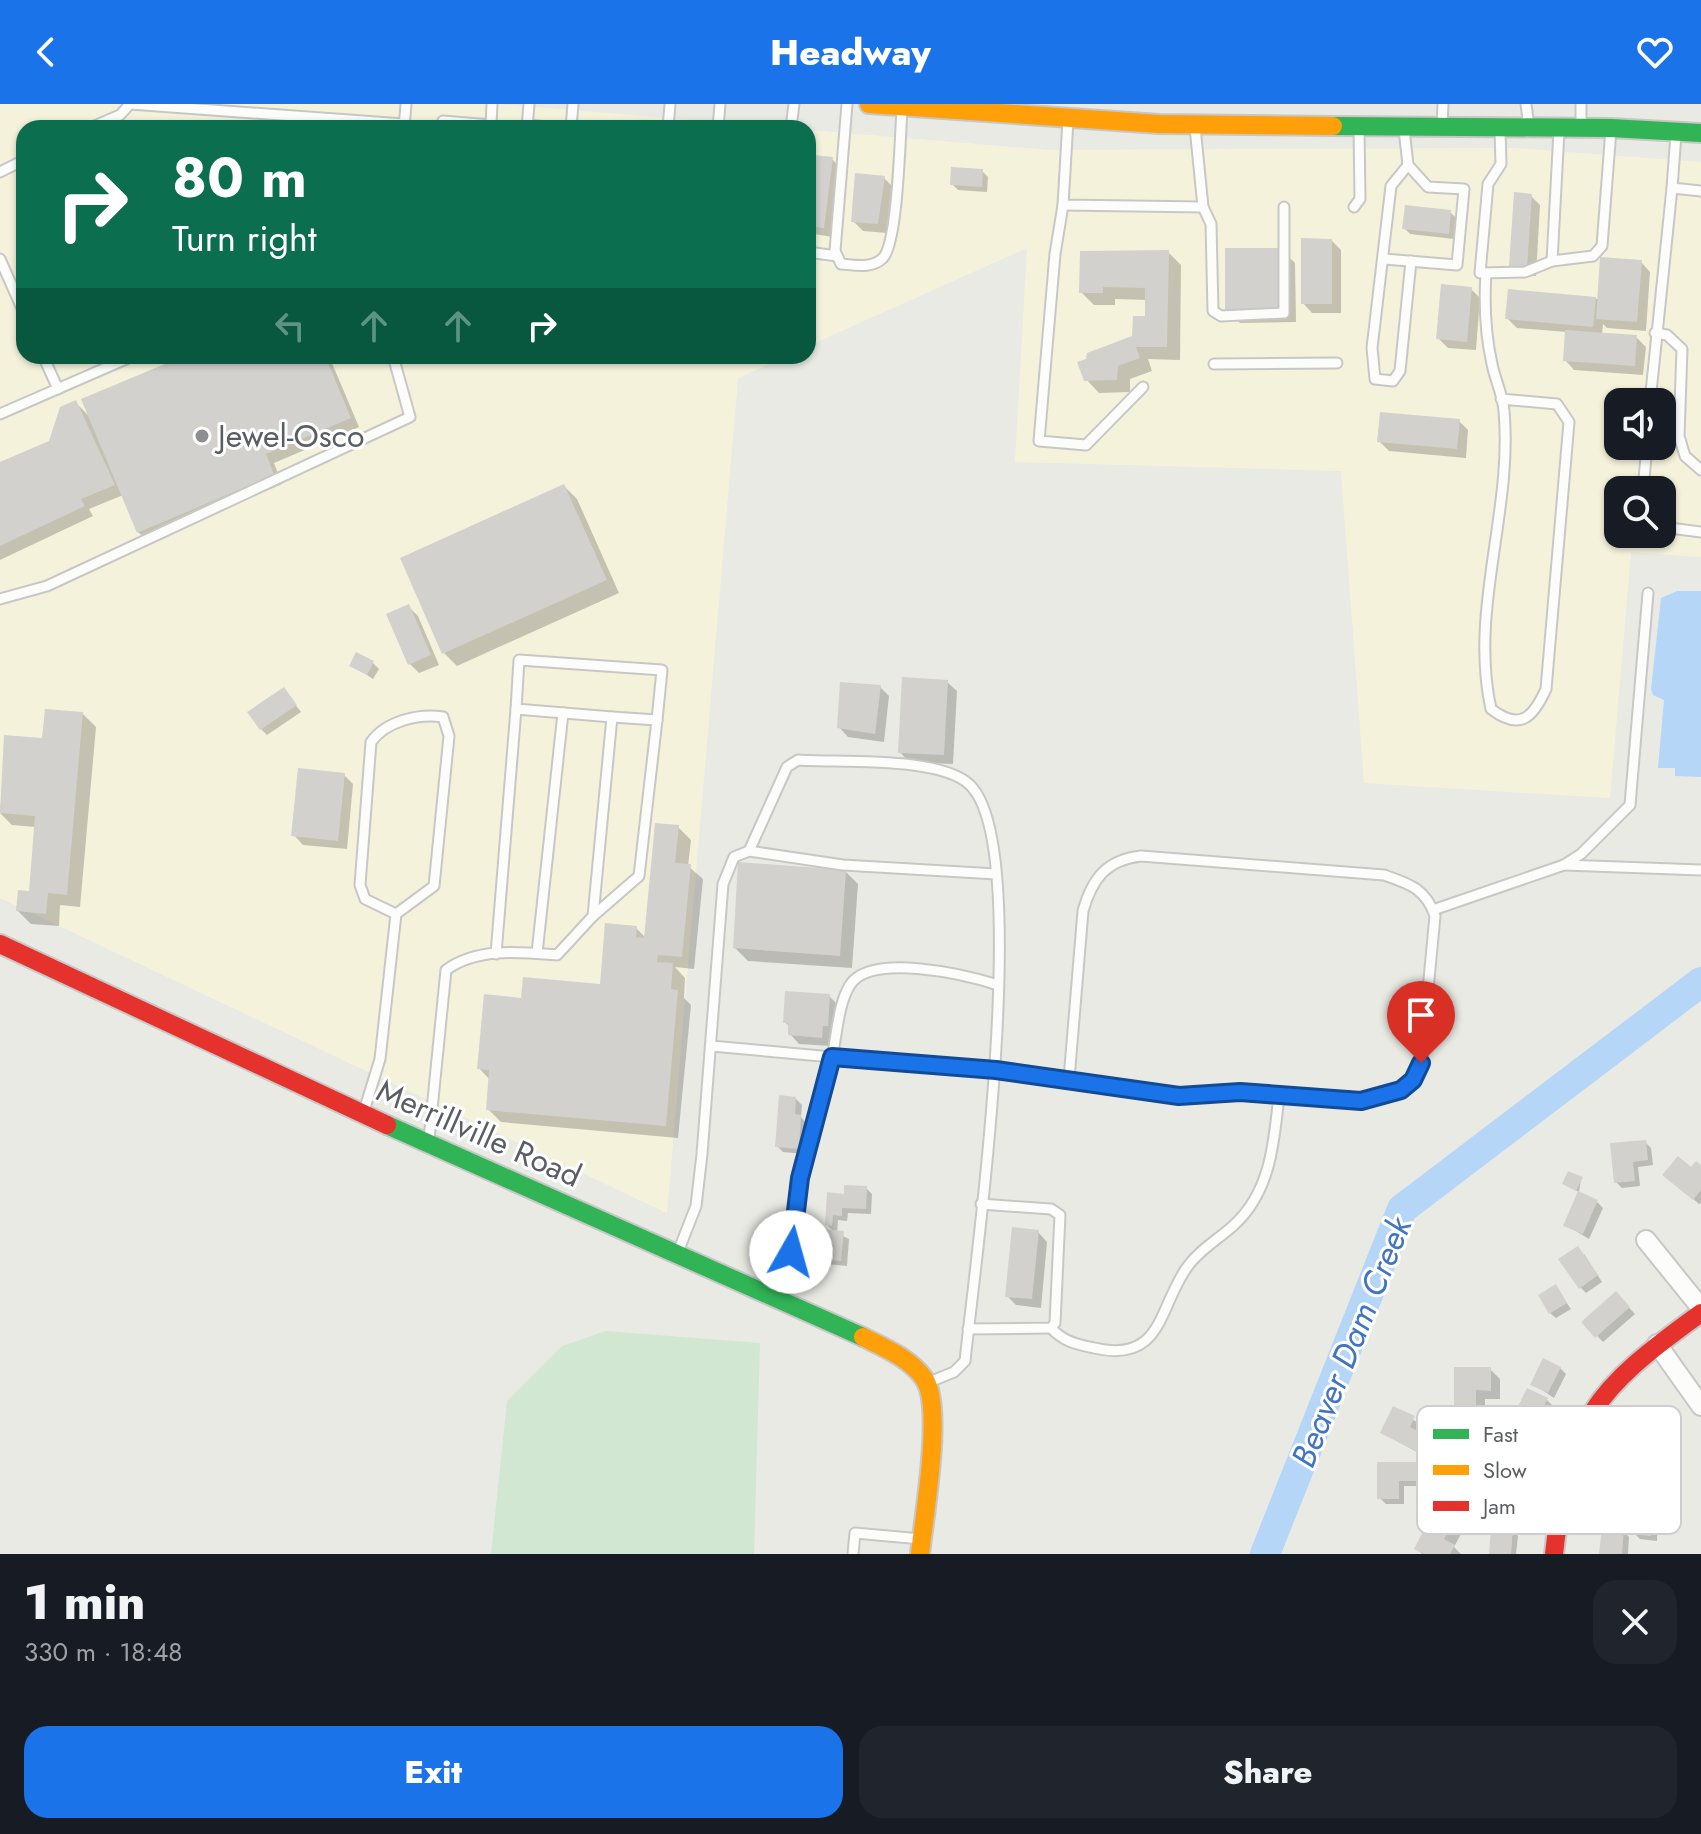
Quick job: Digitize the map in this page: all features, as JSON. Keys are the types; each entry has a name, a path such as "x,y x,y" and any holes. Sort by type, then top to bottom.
{"street":[{"path":"869,104 1045,109 1068,116 1195,124 1581,127 1701,133"},
{"name":"Merrillville Road","path":"0,944 363,1114 902,1358 927,1383"},
{"path":"1594,1406 1628,1366 1701,1310 1646,1240"},
{"path":"1657,1344 1701,1406"},
{"path":"920,1546 932,1416 927,1383"},
{"path":"1554,1554 1556,1534"}],"lane":[{"path":"108,120 120,115 130,104 311,120"},
{"path":"847,104 837,256 841,264 861,265 874,265 885,256 893,231 902,106"},
{"path":"1442,126 1443,104"},
{"path":"1526,104 1529,127"},
{"path":"1581,104 1581,127"},
{"path":"1068,116 1063,205 1055,254 1039,441 1086,445 1143,387"},
{"path":"1195,124 1203,207 1211,224 1210,304 1221,316 1284,313 1284,207"},
{"path":"1354,207 1360,199 1359,125"},
{"path":"1384,259 1457,265 1464,189 1428,187 1408,165 1403,125"},
{"path":"1500,126 1501,164 1488,184 1480,273 1525,272 1552,261 1593,256 1602,246 1611,128"},
{"path":"1552,261 1559,127"},
{"path":"1651,388 1676,131"},
{"path":"1408,165 1391,186 1384,259 1380,268 1372,376 1384,380 1393,381 1400,371 1411,261"},
{"path":"1672,188 1701,191"},
{"path":"1063,205 1203,207"},
{"path":"816,253 837,256"},
{"path":"0,259 16,295"},
{"path":"1486,273 1484,312 1501,399 1504,458 1491,568 1484,680 1491,709 1505,720 1525,719 1535,713 1546,689 1569,422 1557,404 1501,399"},
{"path":"1655,333 1667,335 1682,349 1679,436 1685,456 1701,470"},
{"path":"1214,364 1337,363"},
{"path":"47,364 58,389"},
{"path":"0,414 115,364"},
{"path":"0,599 47,586 410,417 395,364"},
{"path":"1676,529 1701,532"},
{"path":"1433,910 1564,865 1581,854 1630,805 1648,593"},
{"path":"428,1143 446,970 472,957 496,954 508,952 557,955 593,916 639,876 662,670 519,660 496,954"},
{"path":"516,709 657,720"},
{"path":"537,953 563,713"},
{"path":"363,1114 380,1059 396,914 434,886 449,736 443,717 422,714 377,733 371,742 360,885 365,899 396,914"},
{"path":"593,916 612,717"},
{"path":"749,851 787,767 798,760 937,768 969,784 987,808 994,835 996,874 996,1070 965,1361 954,1372 927,1383"},
{"path":"676,1255 696,1206 723,884 734,857 749,851 843,865 996,874"},
{"path":"711,1046 996,1070 1179,1096 1240,1092 1361,1101 1392,1094 1413,1080 1426,1032 1433,910 1429,898 1413,885 1384,875 1141,856 1124,858 1105,868 1089,888 1083,911 1069,1079"},
{"path":"1564,865 1701,870"},
{"path":"779,1300 791,1252 800,1178 851,983 863,972 880,968 935,971 998,985"},
{"path":"968,1329 1051,1328 1063,1341 1108,1351 1124,1351 1154,1334 1179,1278 1192,1260 1235,1225 1262,1188 1270,1163 1279,1095"},
{"path":"981,1204 1051,1209 1060,1215 1055,1323 1051,1328"},
{"path":"853,1554 855,1533 920,1546"}],"shaded area":[{"path":"0,104 498,104 690,120 16,120 16,364 769,364 738,378 667,1213 0,898"},
{"path":"816,131 1048,150 1513,148 1701,162 1701,557 1631,552 1610,798 1364,783 1341,471 1015,462 1027,248 816,342"}],"green space":[{"path":"606,1331 760,1343 754,1554 491,1554 507,1401 562,1346"}],"water":[{"path":"1677,591 1701,591 1701,777 1675,776 1675,768 1658,768 1664,700 1653,695 1651,689 1661,598"}],"building":[{"path":"816,155 833,157 824,228 816,227"},
{"path":"951,167 983,169 982,187 950,185"},
{"path":"855,173 885,176 878,224 851,222"},
{"path":"1514,192 1532,194 1527,268 1509,266"},
{"path":"1405,205 1451,210 1449,234 1402,229"},
{"path":"1301,238 1332,239 1332,304 1301,304"},
{"path":"1225,248 1283,248 1284,310 1225,311"},
{"path":"1169,250 1167,347 1136,347 1140,358 1118,366 1117,380 1084,381 1077,362 1086,359 1087,353 1132,336 1133,316 1145,316 1145,288 1103,287 1103,293 1079,293 1080,251"},
{"path":"1600,257 1642,260 1637,322 1596,319"},
{"path":"1441,284 1472,287 1467,342 1436,339"},
{"path":"1508,289 1596,297 1593,327 1505,319"},
{"path":"1565,330 1637,335 1635,366 1563,361"},
{"name":"Jewel-Osco","path":"165,364 328,364 351,418 266,454 274,475 137,533 81,399"},
{"path":"76,400 115,485 81,499 85,506 0,546 0,462 49,441 60,407"},
{"path":"1380,412 1460,419 1457,449 1377,442"},
{"path":"564,484 607,580 442,654 400,558"},
{"path":"409,604 431,655 408,665 386,614"},
{"path":"356,652 374,661 367,675 349,666"},
{"path":"902,677 948,680 944,755 898,753"},
{"path":"840,682 881,685 875,734 837,728"},
{"path":"284,687 297,705 260,730 247,712"},
{"path":"45,709 83,712 67,895 48,893 46,914 16,911 18,890 29,891 35,816 0,813 4,735 42,738"},
{"path":"298,768 345,773 338,841 291,836"},
{"path":"655,823 679,825 675,863 691,864 682,957 658,955 657,962 673,963 671,989 678,990 666,1126 486,1110 489,1070 477,1069 484,994 521,998 523,977 600,984 605,923 637,926 636,937 644,938"},
{"path":"738,862 846,870 840,956 733,948"},
{"path":"785,991 830,994 828,1026 823,1026 822,1038 788,1035 788,1023 783,1023"},
{"path":"779,1095 796,1097 795,1114 801,1115 799,1149 775,1147"},
{"path":"1646,1140 1648,1160 1633,1162 1635,1181 1614,1183 1610,1143"},
{"path":"1678,1156 1691,1167 1696,1161 1701,1165 1701,1190 1693,1200 1662,1175"},
{"path":"1568,1171 1583,1177 1576,1191 1562,1184"},
{"path":"844,1185 867,1186 866,1209 842,1208 842,1216 833,1215 832,1226 825,1225 827,1192 844,1194"},
{"path":"1578,1191 1598,1200 1583,1234 1563,1226"},
{"path":"1012,1227 1039,1230 1032,1299 1005,1297"},
{"path":"811,1228 844,1231 841,1261 808,1258"},
{"path":"1578,1246 1598,1275 1579,1289 1558,1259"},
{"path":"1556,1284 1567,1303 1549,1314 1538,1295"},
{"path":"1616,1291 1630,1307 1595,1338 1581,1322"},
{"path":"1543,1358 1561,1367 1548,1393 1530,1385"},
{"path":"1454,1367 1491,1367 1491,1391 1476,1390 1476,1406 1454,1406"},
{"path":"1527,1388 1548,1398 1544,1406 1518,1406"},
{"path":"1393,1406 1415,1416 1410,1427 1417,1430 1417,1449 1416,1451 1380,1433"},
{"path":"1377,1462 1416,1462 1416,1481 1399,1481 1399,1499 1377,1499"},
{"path":"1422,1534 1447,1534 1444,1539 1455,1545 1450,1554 1424,1554 1414,1549"},
{"path":"1490,1534 1513,1534 1511,1554 1489,1554"},
{"path":"1601,1534 1624,1534 1622,1554 1599,1554"}],"waterway":[{"name":"Beaver Dam Creek","path":"1265,1554 1402,1209 1701,982"}],"traffic: fast":[{"path":"1333,126 1611,128 1701,133"},
{"path":"387,1125 863,1337"}],"traffic: slow":[{"path":"869,104 1159,124 1333,126"},
{"path":"863,1337 913,1366 925,1380 930,1394 931,1464 920,1554"}],"traffic: jam":[{"path":"0,944 387,1125"},
{"path":"1598,1406 1635,1365 1701,1313"},
{"path":"1554,1554 1557,1534"}],"place":[{"name":"Jewel-Osco","path":"202,436"}],"route":[{"path":"791,1252 800,1178 816,1128 832,1057 996,1070 1179,1096 1240,1092 1361,1101 1401,1090 1413,1080 1421,1063"}]}
